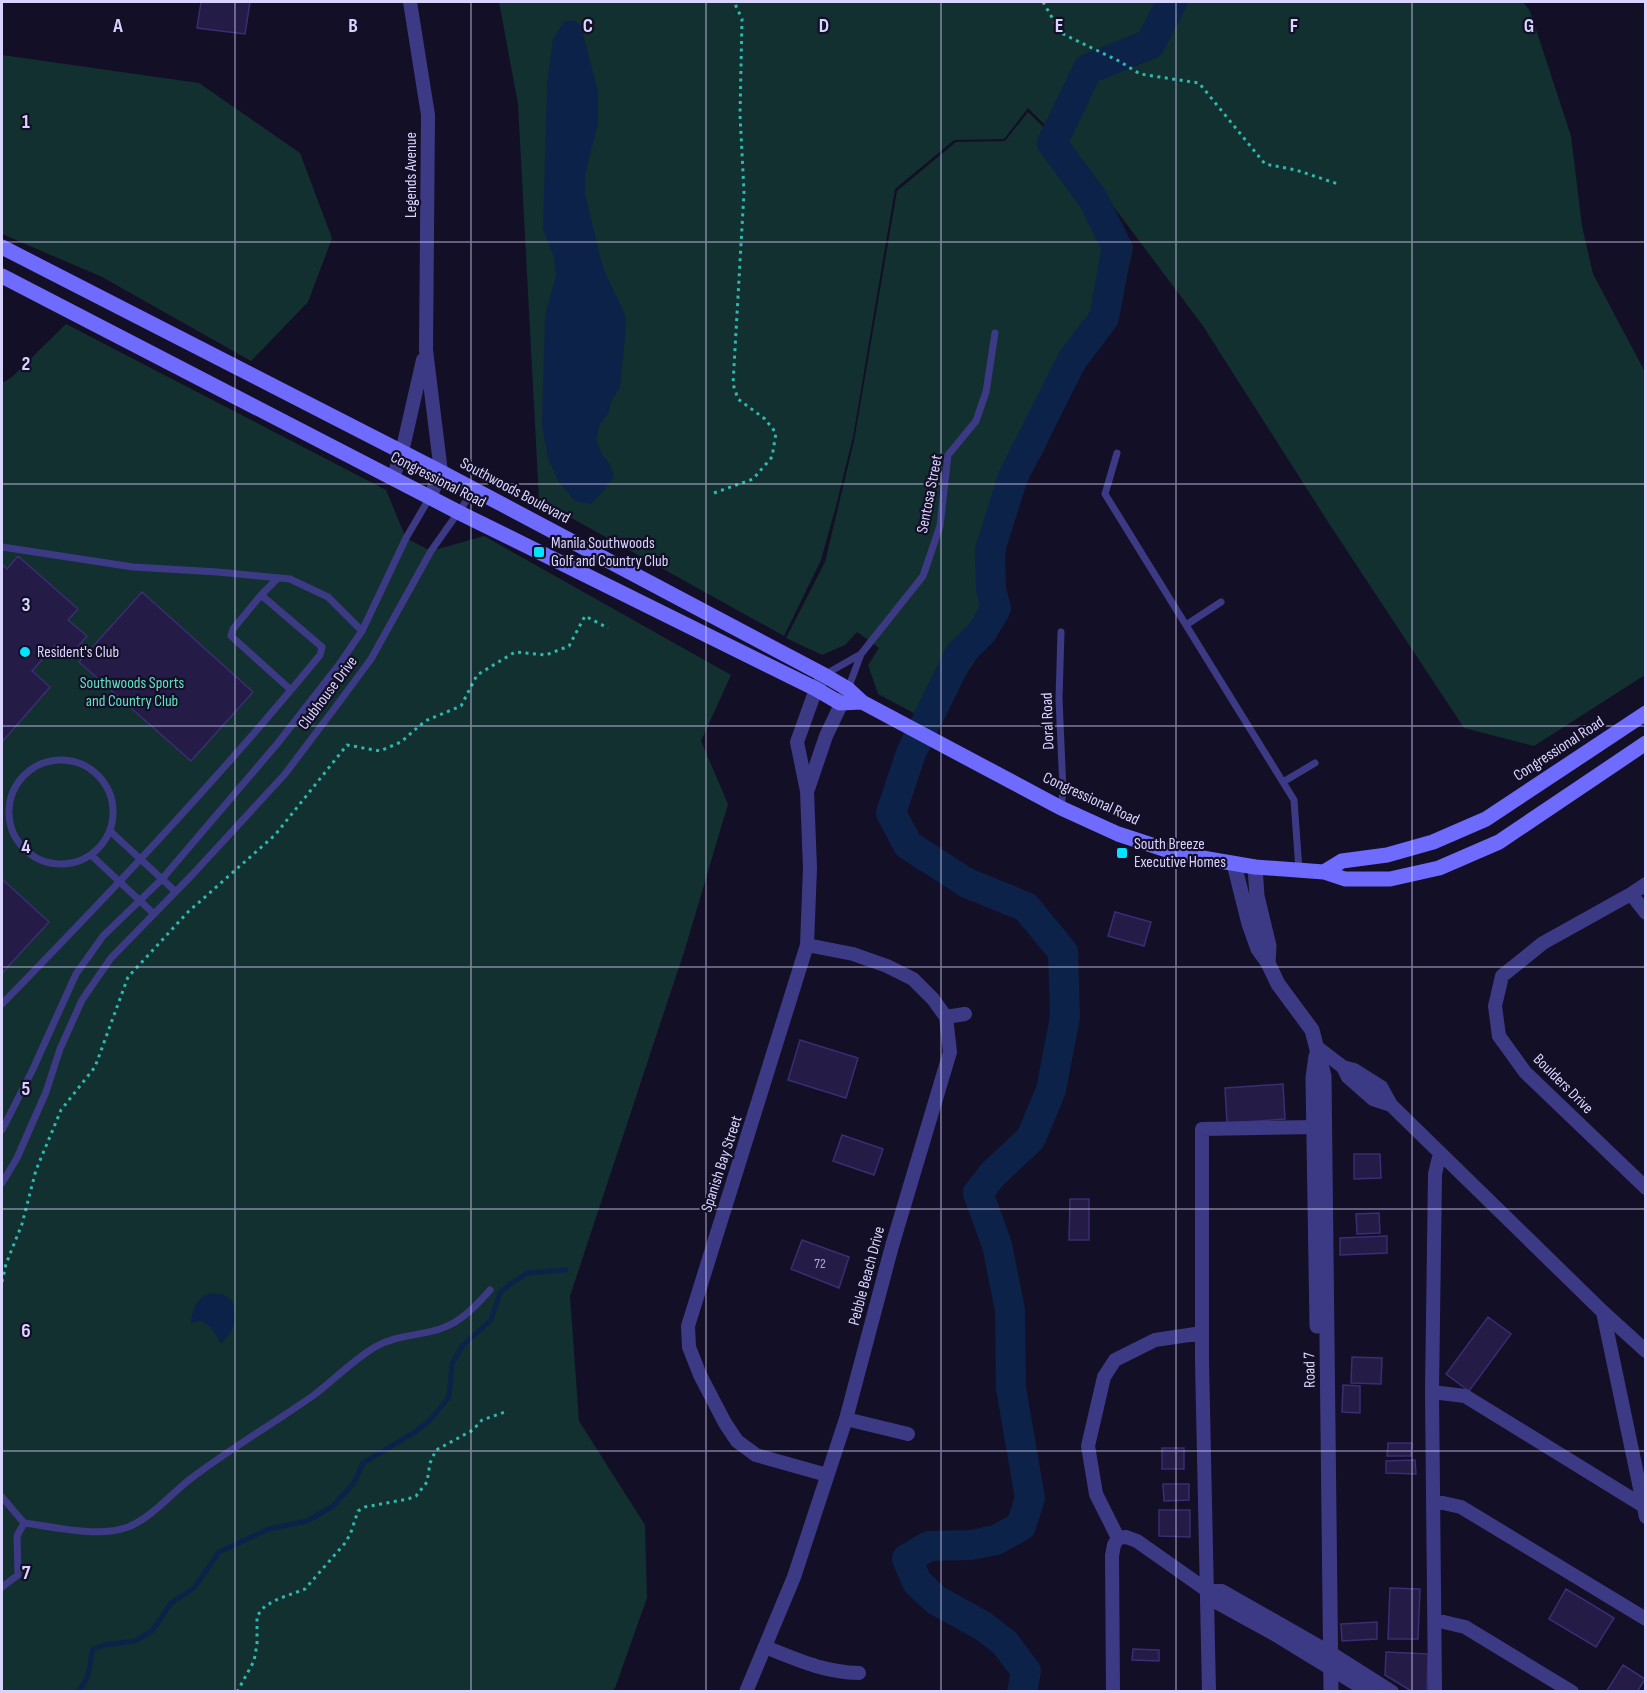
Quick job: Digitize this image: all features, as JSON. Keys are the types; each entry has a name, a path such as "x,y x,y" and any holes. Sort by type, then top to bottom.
{"main road":[{"name":"Congressional Road","path":"2,247 441,472"},
{"name":"Congressional Road","path":"2,276 460,513 820,682 848,689 862,702 1061,808 1118,834 1179,854 1255,867 1324,872 1345,879 1390,879 1439,868 1499,842 1646,743"},
{"name":"Southwoods Boulevard","path":"441,472 604,559"},
{"name":"Congressional Road","path":"604,559 820,682 840,703"},
{"path":"840,703 862,702"},
{"name":"Congressional Road","path":"1324,872 1342,861 1387,855 1433,842 1486,819 1646,714"},
{"path":"1457,832 1466,856"}],"street":[{"name":"Legends Avenue","path":"410,2 428,115 426,350 441,472"},
{"name":"Legends Avenue","path":"393,478 402,452 426,350"},
{"path":"430,497 441,472"},
{"name":"Spanish Bay Street","path":"820,682 797,742 807,791 810,868 807,945 688,1326 689,1347 700,1374 736,1441 756,1455 827,1475"},
{"name":"Spanish Bay Street","path":"807,791 826,736 848,689"},
{"name":"Road 7","path":"1234,864 1257,949 1268,963 1278,984 1308,1023 1318,1048 1324,1076 1325,1657 1321,1692"},
{"name":"Road 7","path":"1255,867 1257,896 1269,946 1268,963"},
{"name":"Boulders Drive","path":"1646,884 1543,943 1502,976 1495,1006 1499,1036 1525,1072 1646,1188"},
{"path":"1631,894 1646,913"},
{"path":"807,945 853,954 887,966 913,979 933,999 946,1017 965,1014"},
{"name":"Pebble Beach Drive","path":"746,1692 794,1577 846,1419 892,1246 950,1052 946,1017"},
{"path":"1318,1048 1343,1067 1354,1070 1381,1088 1391,1105 1646,1351"},
{"name":"Road 7","path":"1318,1048 1313,1078 1325,1657 1331,1692"},
{"path":"1209,1692 1202,1333 1202,1128 1314,1127"},
{"path":"1435,1692 1432,1392 1435,1174 1440,1153"},
{"path":"1603,1312 1641,1473 1644,1511"},
{"path":"1113,1692 1112,1556 1118,1538 1096,1494 1088,1446 1104,1377 1115,1360 1155,1340 1202,1333"},
{"path":"1432,1392 1465,1396 1644,1511"},
{"path":"846,1419 908,1434"},
{"path":"1434,1501 1461,1508 1646,1618"},
{"path":"1118,1538 1126,1537 1137,1541 1208,1591 1218,1603 1392,1692"},
{"path":"1435,1620 1465,1627 1572,1692"},
{"path":"765,1647 814,1666 836,1672 859,1673"},
{"path":"1325,1657 1369,1692"}],"lane":[{"name":"Sentosa Street","path":"864,651 923,576 940,526 948,455 976,421 986,392 995,333"},
{"path":"1117,453 1105,494 1294,800 1299,870"},
{"name":"Clubhouse Drive","path":"2,1183 46,1092 60,1049 82,1000 111,958 285,774 371,659 431,551 460,513 474,490"},
{"name":"Clubhouse Drive","path":"2,1128 32,1071 76,974 103,936 162,879 277,744 338,666 362,631 406,538 430,497"},
{"path":"2,547 133,567 290,579 328,597 362,631"},
{"path":"278,578 233,629 231,636 291,690"},
{"path":"2,1004 141,860 320,655 322,647 261,595"},
{"path":"1186,625 1221,602"},
{"name":"Doral Road","path":"1061,632 1059,699 1063,790 1061,808"},
{"path":"820,682 864,651"},
{"path":"848,689 864,651"},
{"path":"54,760 74,761 100,775 110,792 114,811 110,831 91,855 73,863 44,862 26,852 14,836 9,817 11,797 20,779 36,766 54,760"},
{"path":"1283,783 1315,763"},
{"path":"110,831 175,891"},
{"path":"91,855 153,913"},
{"path":"2,1497 24,1523 75,1530 106,1531 126,1528 138,1523 196,1474 316,1393 374,1348 393,1338 440,1329 454,1323 470,1311 490,1290"},
{"path":"2,1587 18,1575 17,1536 24,1523"}],"path":[{"path":"714,494 753,479 772,457 776,433 765,419 738,399 733,384 744,192 740,115 742,19 734,2"},
{"path":"1043,2 1061,33 1119,61 1140,74 1199,83 1265,164 1296,170 1338,184"},
{"path":"2,1282 6,1264 22,1224 36,1170 61,1110 95,1067 129,977 188,912 275,835 346,745 380,751 400,742 425,721 461,706 477,675 515,652 546,655 569,646 585,616 608,628"},
{"path":"237,1692 254,1661 257,1644 257,1616 265,1606 305,1589 346,1542 358,1511 416,1496 427,1482 430,1463 436,1450 473,1430 482,1420 508,1411"}],"green space":[{"name":"Manila Southwoods Golf and Country Club","path":"499,2 1523,2 1530,11 1571,136 1582,226 1593,274 1645,372 1645,675 1534,746 1464,728 1328,522 1203,326 1074,154 1028,108 1004,139 954,140 895,189 853,437 836,506 821,560 784,636 539,500 518,104"},
{"path":"2,55 199,83 300,153 332,238 308,302 251,361 102,277 2,234"},
{"path":"1028,112 1066,149 1088,177 1133,247 1119,314 1098,343 1070,393 1043,452 1018,496 1006,544 1003,583 1007,611 934,724 878,694 868,665 879,648 857,632 845,645 822,655 786,638 825,562 854,441 897,191 956,142 1005,141"},
{"name":"Manila Southwoods Golf and Country Club","path":"66,324 386,490 406,538 431,551 484,536 731,675 701,741 728,804 685,949 570,1296 579,1421 645,1525 647,1598 612,1691 2,1691 2,383 12,377"}],"water":[{"path":"574,20 581,26 598,92 598,123 585,175 585,194 603,268 625,315 626,328 620,387 611,401 609,412 600,424 596,440 614,476 591,504 575,501 558,481 548,458 542,425 545,316 556,275 554,257 543,229 547,83 553,40 563,22"},
{"path":"212,1293 222,1294 232,1300 234,1307 234,1324 221,1344 211,1327 201,1321 191,1323 196,1304"}],"building":[{"path":"201,2 250,2 245,34 197,28"},
{"name":"Resident's Club","path":"18,556 78,609 68,620 87,636 68,658 55,645 32,671 50,687 2,742 2,564 7,569"},
{"path":"142,592 253,692 191,761 79,662"},
{"path":"2,879 49,922 2,973"},
{"path":"1115,912 1151,922 1144,946 1108,936"},
{"path":"800,1040 858,1058 846,1098 788,1080"},
{"path":"1283,1084 1285,1119 1227,1123 1225,1088"},
{"path":"842,1135 883,1149 874,1175 833,1161"},
{"path":"1354,1154 1380,1154 1381,1178 1354,1179"},
{"path":"1070,1199 1089,1199 1089,1240 1069,1240"},
{"path":"1379,1213 1380,1233 1357,1234 1356,1214"},
{"path":"1387,1236 1387,1253 1340,1255 1340,1238"},
{"path":"802,1240 849,1257 839,1288 791,1269"},
{"path":"1488,1317 1511,1334 1469,1391 1446,1374"},
{"path":"1352,1357 1382,1358 1381,1384 1351,1383"},
{"path":"1343,1385 1360,1386 1360,1413 1342,1412"},
{"path":"1388,1443 1412,1443 1411,1456 1387,1456"},
{"path":"1162,1448 1184,1448 1184,1469 1162,1469"},
{"path":"1415,1460 1416,1474 1386,1473 1386,1461"},
{"path":"1163,1484 1189,1484 1189,1500 1164,1501"},
{"path":"1159,1510 1190,1510 1190,1537 1159,1536"},
{"path":"1390,1588 1420,1589 1418,1639 1388,1639"},
{"path":"1566,1589 1614,1618 1596,1647 1549,1619"},
{"path":"1377,1622 1377,1639 1342,1641 1341,1624"},
{"path":"1133,1649 1159,1650 1159,1661 1132,1660"},
{"path":"1386,1652 1428,1654 1427,1692 1413,1692 1385,1675"},
{"path":"1623,1665 1645,1679 1637,1692 1606,1692"}],"waterway":[{"path":"1022,1692 1026,1671 1005,1643 983,1626 936,1600 917,1582 907,1559 929,1546 971,1545 996,1540 1021,1526 1030,1498 1011,1388 1010,1310 997,1245 978,1193 992,1175 1031,1138 1051,1090 1065,1017 1063,952 1026,907 967,883 908,845 891,813 911,753 959,655 982,632 996,608 991,589 990,550 1013,477 1072,360 1104,318 1117,247 1093,199 1052,143 1088,69 1150,44 1172,2"},
{"path":"77,1692 87,1677 93,1649 104,1645 135,1641 152,1631 171,1603 194,1588 219,1552 269,1529 307,1521 333,1506 354,1483 363,1463 415,1432 430,1420 449,1397 452,1364 462,1346 491,1320 500,1293 527,1273 566,1270"}],"place":[{"name":"Manila Southwoods Golf and Country Club","path":"539,552"},
{"name":"Resident's Club","path":"25,652"},
{"name":"South Breeze Executive Homes","path":"1122,853"}],"park label":[{"name":"Southwoods Sports and Country Club","path":"132,692"}]}
